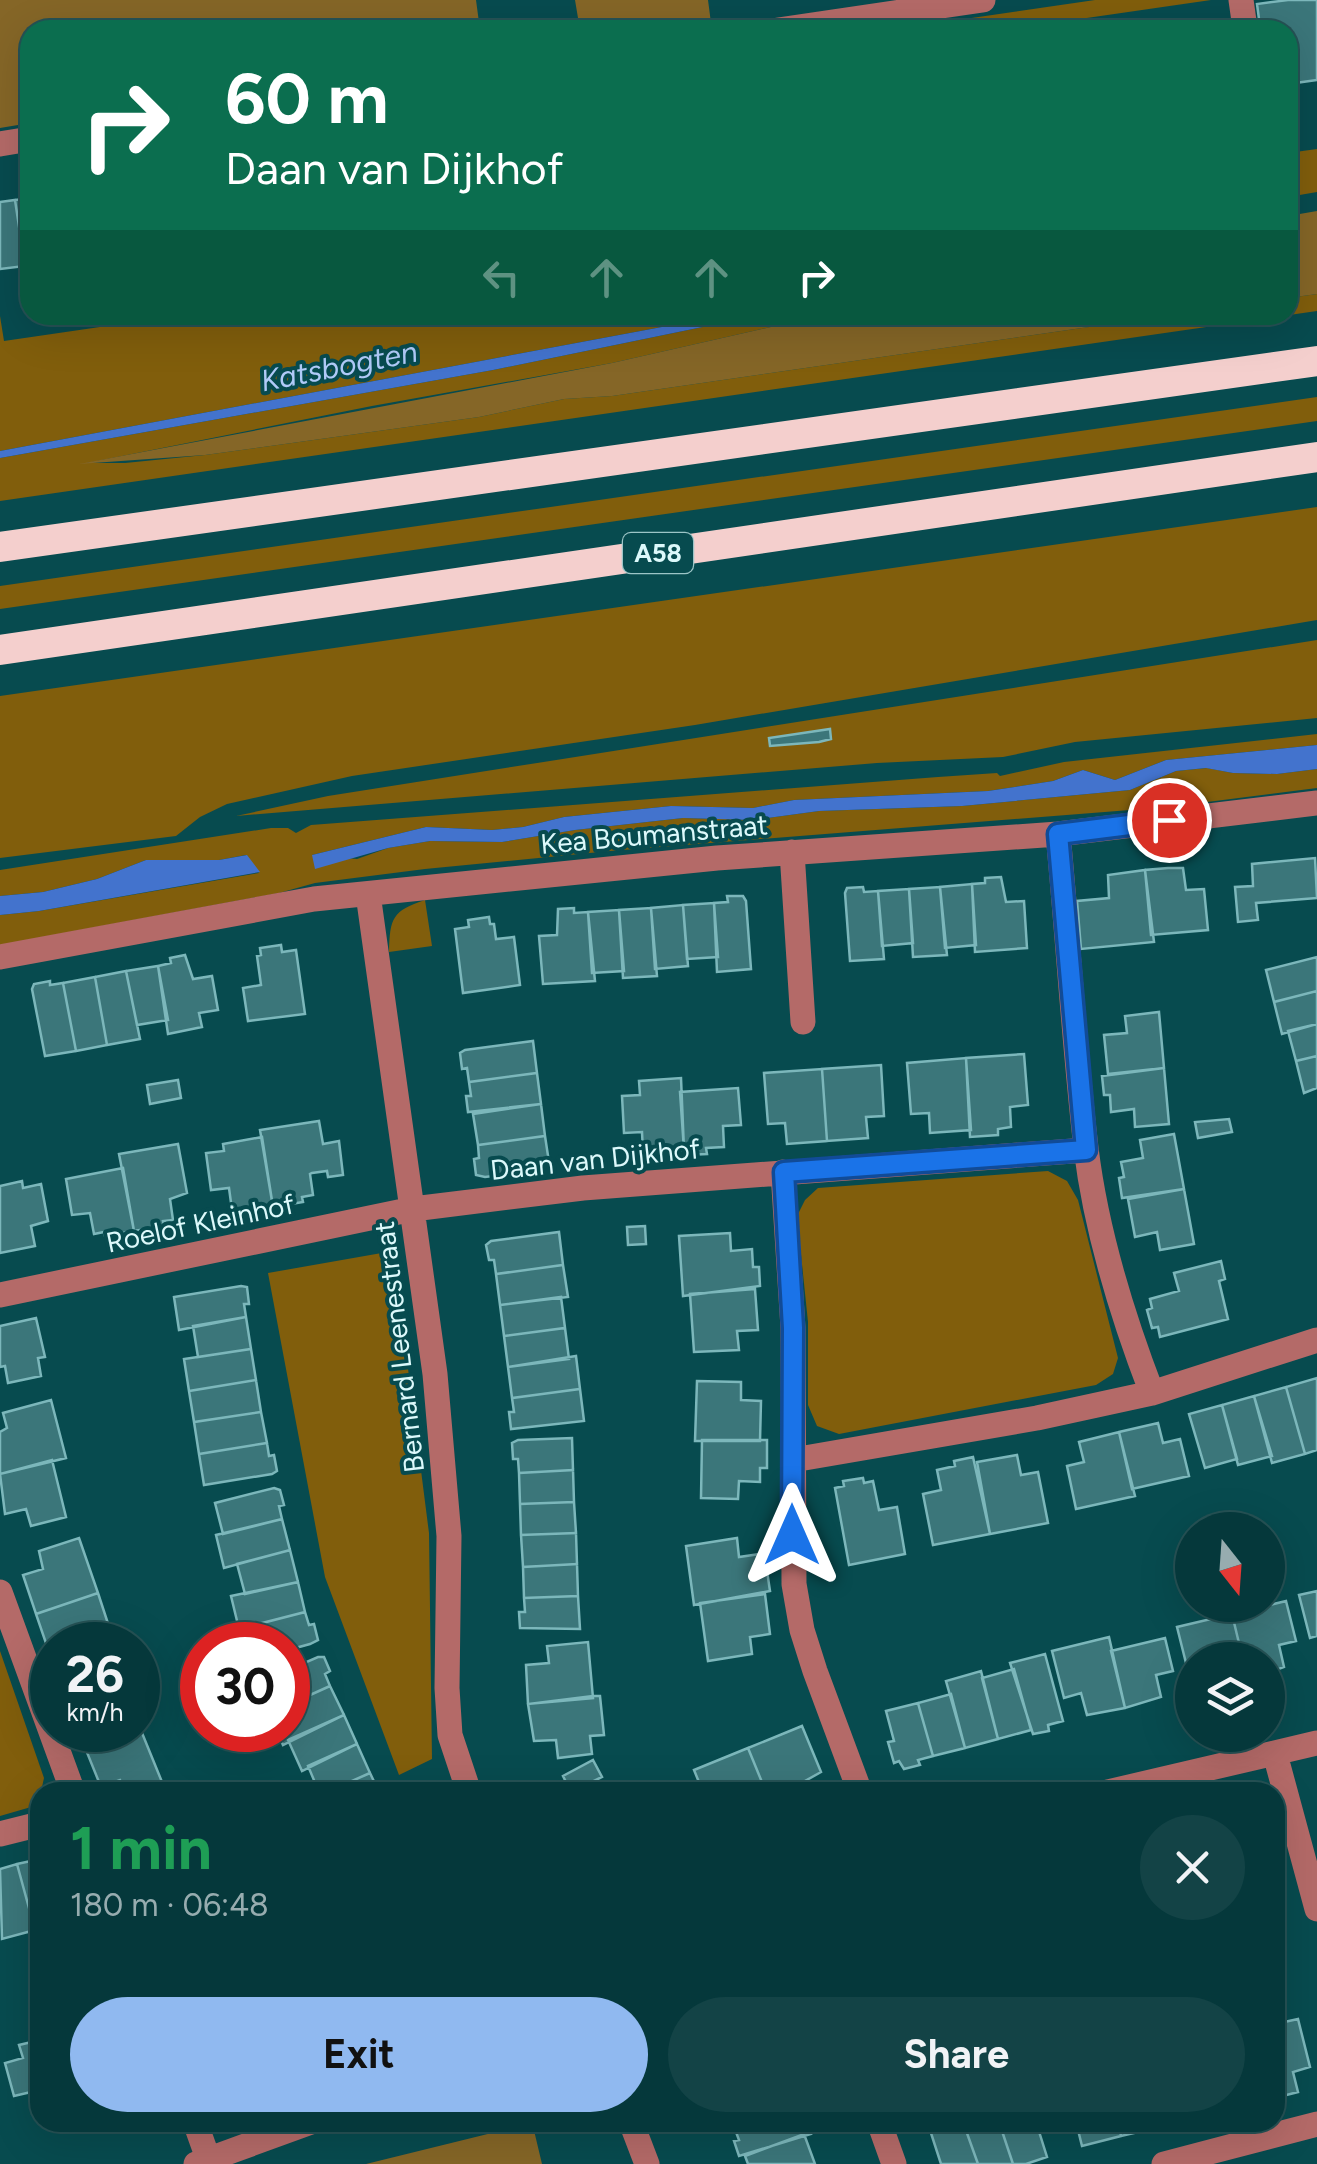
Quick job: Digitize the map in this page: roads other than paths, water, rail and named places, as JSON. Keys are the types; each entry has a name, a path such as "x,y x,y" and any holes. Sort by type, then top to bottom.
{"highway":[{"path":"0,547 1317,361"},
{"name":"A58","path":"0,650 1317,457"}],"street":[{"path":"851,20 931,4 983,0"},
{"name":"Kea Boumanstraat","path":"0,957 314,899 792,852 1058,834 1317,803"},
{"path":"1058,834 1086,1150 1122,1308 1152,1392"},
{"path":"792,852 803,1022"},
{"name":"Bernard Leenestraat","path":"368,894 442,1439 449,1536 450,1735 466,1782"},
{"name":"Daan van Dijkhof","path":"413,1209 584,1188 1086,1150"},
{"path":"784,1172 793,1328 794,1567 802,1630 856,1782"},
{"name":"Roelof Kleinhof","path":"0,1295 413,1209"},
{"path":"793,1460 1037,1418 1152,1392 1317,1340"},
{"path":"0,1592 70,1782"},
{"path":"1152,1782 1317,1743"},
{"path":"1275,1754 1283,1782"},
{"path":"1285,1791 1317,1909"},
{"path":"0,1834 30,1826"},
{"path":"1164,2164 1317,2124"},
{"path":"197,2132 202,2162 284,2132"},
{"path":"634,2132 647,2164"},
{"path":"883,2132 894,2164"}],"water":[{"path":"673,325 712,325 493,370 0,458 0,451"},
{"path":"1317,745 1317,769 1277,774 1206,768 1176,771 1130,790 962,806 819,811 753,820 683,818 502,842 430,841 388,848 315,869 312,855 426,827 492,830 564,817 671,806 753,808 794,800 988,791 1053,781 1083,770 1115,780 1166,760"},
{"path":"247,855 260,872 0,915 0,896 43,892 97,879 146,860 219,860"}],"water label":[{"name":"Katsbogten","path":"339,366"}]}
